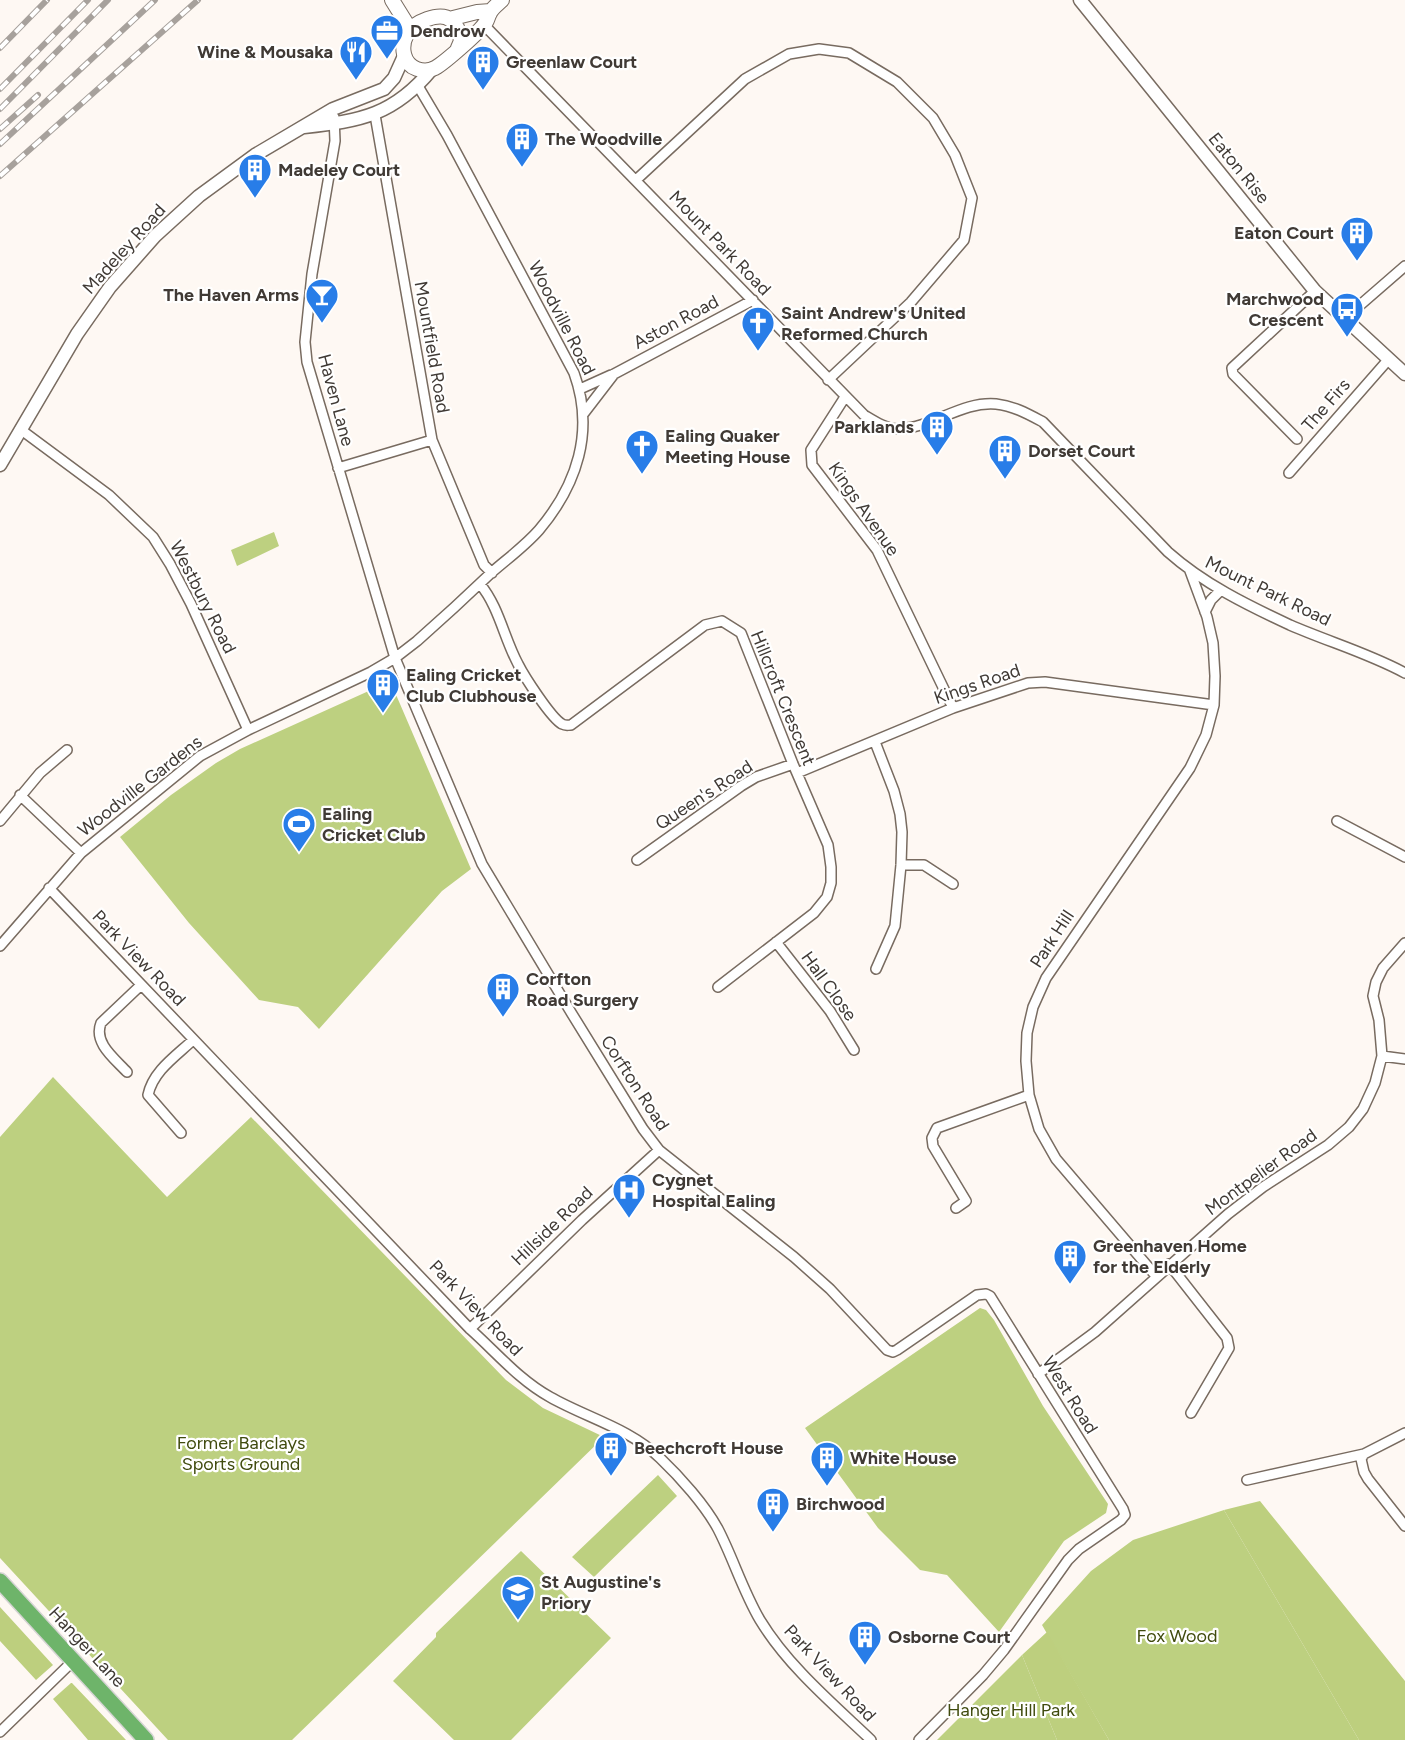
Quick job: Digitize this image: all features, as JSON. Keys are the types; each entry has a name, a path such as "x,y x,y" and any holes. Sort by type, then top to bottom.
{"highway":[{"name":"Hanger Lane","path":"0,1581 146,1740"}],"main road":[{"path":"393,0 410,29"},
{"path":"491,11 449,19 430,19 410,29 403,45 407,62 418,70 424,71 445,61 484,25 491,11 502,0"},
{"path":"449,19 456,25 460,36 461,41 458,48"}],"street":[{"name":"Eaton Rise","path":"1080,0 1315,291 1405,374"},
{"name":"Mount Park Road","path":"484,25 864,416 881,425 897,429 926,424 966,407 995,404 1020,409 1043,422 1168,552 1190,571 1221,590 1292,625 1380,659 1405,673"},
{"path":"636,180 745,79 789,54 819,49 849,53 897,82 933,118 955,155 972,198 964,240 911,302 828,380"},
{"name":"Madeley Road","path":"0,465 77,334 110,287 155,236 199,196 255,155 333,109 370,96 389,85 404,56"},
{"name":"Madeley Road","path":"299,128 334,124 375,115 418,86 432,69"},
{"name":"Woodville Road","path":"395,658 417,641 538,531 571,483 580,459 584,413 580,389 574,373 447,135 418,86"},
{"name":"Haven Lane","path":"333,109 335,141 316,241 305,342 312,383 395,658"},
{"name":"Mountfield Road","path":"375,115 432,440 484,565 492,573"},
{"path":"1344,320 1405,266"},
{"path":"1297,439 1233,374 1232,368 1315,291"},
{"name":"Aston Road","path":"580,389 614,374 753,300"},
{"name":"The Firs","path":"1289,473 1388,360"},
{"name":"Aston Road","path":"584,413 614,374"},
{"name":"Kings Avenue","path":"844,397 811,450 812,465 877,550 953,708"},
{"name":"Westbury Road","path":"20,429 109,495 153,537 170,564 190,604 248,730"},
{"path":"338,468 432,440"},
{"name":"Park Hill","path":"1156,1276 1056,1160 1039,1129 1029,1095 1026,1061 1033,1007 1046,978 1190,768 1206,735 1214,705 1213,643 1205,612 1190,571"},
{"name":"Hillcroft Crescent","path":"480,584 487,592 500,619 518,666 550,712 566,726 601,705 705,625 722,621 734,626 741,633 795,769 828,844 831,883 827,897 814,913 718,987"},
{"path":"1205,612 1211,600 1221,590"},
{"name":"Woodville Gardens","path":"0,946 81,853 200,756 395,658"},
{"name":"Corfton Road","path":"395,658 483,864 643,1129 659,1150 823,1282 887,1350 893,1352 897,1350 977,1295 986,1294"},
{"name":"Kings Road","path":"795,769 875,742 953,708 1028,683 1045,682 1214,705"},
{"path":"875,742 900,814 901,865 895,926 876,969"},
{"path":"0,821 40,773 67,750"},
{"name":"Queen's Road","path":"637,860 756,777 795,769"},
{"path":"21,795 81,853"},
{"path":"1336,821 1405,857"},
{"path":"901,865 924,865 953,884"},
{"name":"Park View Road","path":"49,888 276,1123 470,1329 515,1371 548,1396 639,1440 661,1459 695,1498 717,1528 760,1620 777,1644 793,1663 871,1740"},
{"name":"Hall Close","path":"776,942 830,1011 854,1050"},
{"name":"Montpelier Road","path":"1038,1374 1095,1332 1169,1264 1251,1196 1328,1145 1349,1126 1363,1109 1376,1083 1382,1056 1379,1020 1373,996 1376,982 1383,968 1405,943"},
{"path":"127,1072 102,1045 98,1034 99,1027 141,985"},
{"path":"181,1133 148,1095 157,1074 194,1040"},
{"path":"1382,1056 1405,1059"},
{"path":"956,1208 966,1201 933,1146 932,1138 937,1128 1029,1095"},
{"name":"Hillside Road","path":"470,1329 582,1220 659,1150"},
{"path":"1169,1264 1227,1338 1229,1348 1191,1413"},
{"name":"West Road","path":"919,1740 990,1667 1068,1560 1079,1549 1125,1515 993,1299 986,1294"},
{"path":"1247,1480 1364,1454 1405,1433"},
{"path":"1364,1454 1361,1459 1364,1472 1405,1526"},
{"path":"0,1732 73,1661"}],"green space":[{"path":"274,532 279,546 237,566 231,550"},
{"name":"Ealing Cricket Club","path":"382,685 394,690 471,869 442,891 319,1029 298,1007 259,1000 189,923 120,837 171,795 240,749"},
{"name":"Former Barclays Sports Ground","path":"53,1077 167,1197 251,1117 506,1380 543,1408 604,1437 292,1740 168,1740 0,1558 0,1137"},
{"path":"980,1308 986,1310 994,1320 1043,1406 1108,1504 1106,1513 1064,1541 999,1632 947,1575 920,1570 878,1528 805,1428"},
{"path":"658,1475 677,1496 594,1577 572,1557"},
{"path":"1260,1501 1405,1681 1405,1740 1359,1740 1224,1510"},
{"name":"Fox Wood","path":"1224,1510 1359,1740 1109,1740 1042,1625 1091,1571 1133,1540"},
{"path":"521,1551 611,1638 511,1740 454,1740 393,1681 436,1637 436,1633"},
{"path":"0,1607 53,1665 36,1680 0,1641"},
{"path":"1047,1632 1109,1740 1057,1740 1022,1655"},
{"name":"Hanger Hill Park","path":"1022,1655 1057,1740 937,1740"},
{"path":"71,1683 126,1740 88,1740 53,1699"}],"railway":[{"path":"0,48 47,0"},
{"path":"0,89 88,0"},
{"path":"0,109 108,0"},
{"path":"0,144 155,0"},
{"path":"0,176 198,0"},
{"path":"0,129 38,95"}],"place":[{"name":"Dendrow","path":"387,60"},
{"name":"Wine & Mousaka","path":"356,81"},
{"name":"Greenlaw Court","path":"483,91"},
{"name":"The Woodville","path":"522,168"},
{"name":"Madeley Court","path":"255,199"},
{"name":"Eaton Court","path":"1357,262"},
{"name":"The Haven Arms","path":"322,324"},
{"name":"Marchwood Crescent","path":"1347,338"},
{"name":"Saint Andrew's United Reformed Church","path":"758,352"},
{"name":"Parklands","path":"937,456"},
{"name":"Ealing Quaker Meeting House","path":"642,475"},
{"name":"Dorset Court","path":"1005,480"},
{"name":"Ealing Cricket Club Clubhouse","path":"383,714"},
{"name":"Ealing Cricket Club","path":"299,853"},
{"name":"Corfton Road Surgery","path":"503,1018"},
{"name":"Cygnet Hospital Ealing","path":"629,1219"},
{"name":"Greenhaven Home for the Elderly","path":"1070,1285"},
{"name":"Beechcroft House","path":"611,1477"},
{"name":"White House","path":"827,1487"},
{"name":"Birchwood","path":"773,1533"},
{"name":"St Augustine's Priory","path":"518,1621"},
{"name":"Osborne Court","path":"865,1666"}]}
